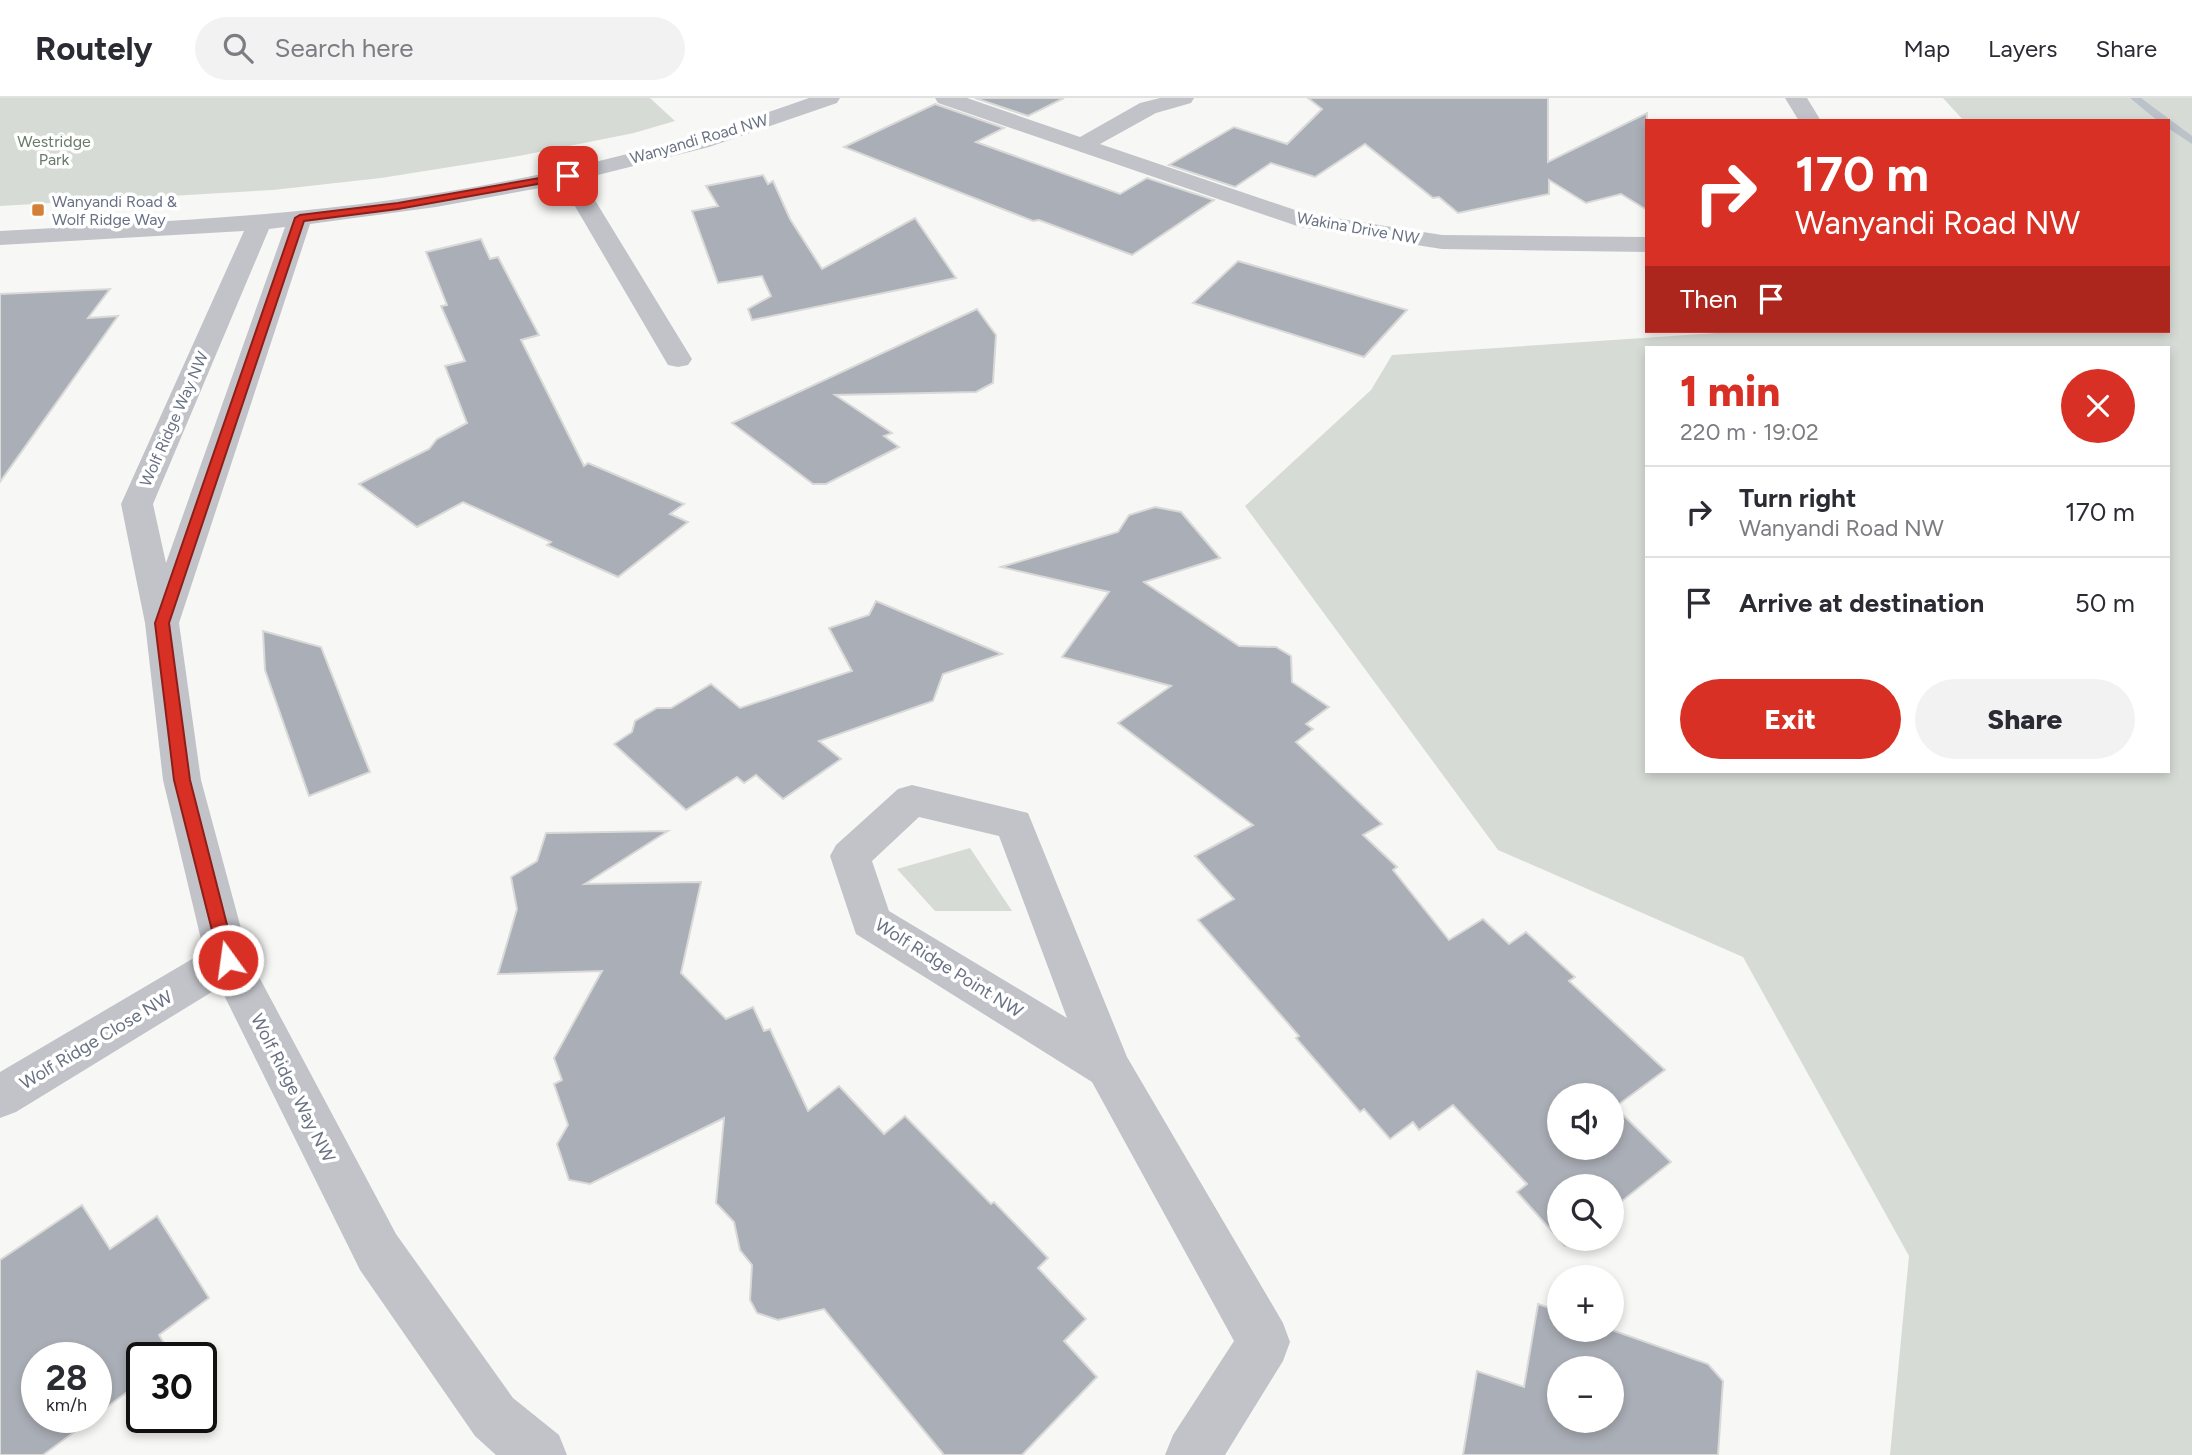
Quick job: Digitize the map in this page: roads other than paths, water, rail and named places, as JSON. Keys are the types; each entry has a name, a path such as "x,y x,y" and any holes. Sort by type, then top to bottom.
{"street":[{"name":"Wanyandi Road NW","path":"0,238 260,222 398,206 568,176 671,149 829,98"},
{"name":"Wakina Drive NW","path":"946,98 1300,220 1441,242 1645,246"},
{"path":"1081,145 1148,108 1183,98"},
{"path":"1796,98 1809,119"},
{"path":"568,176 678,359"},
{"name":"Wolf Ridge Way NW","path":"162,623 300,218"},
{"name":"Wolf Ridge Way NW","path":"260,222 137,504 162,623 182,780 228,960 378,1252 494,1417 539,1455"},
{"name":"Wolf Ridge Point NW","path":"1108,1067 871,922 850,856 912,800 1014,824 1108,1067 1264,1342 1193,1455"},
{"name":"Wolf Ridge Close NW","path":"0,1097 228,960"}],"waterway":[{"path":"2135,98 2162,119"},
{"path":"2170,124 2192,141"}],"place":[{"name":"Wanyandi Road & Wolf Ridge Way","path":"38,210"}],"park label":[{"name":"Westridge Park","path":"54,150"}]}
